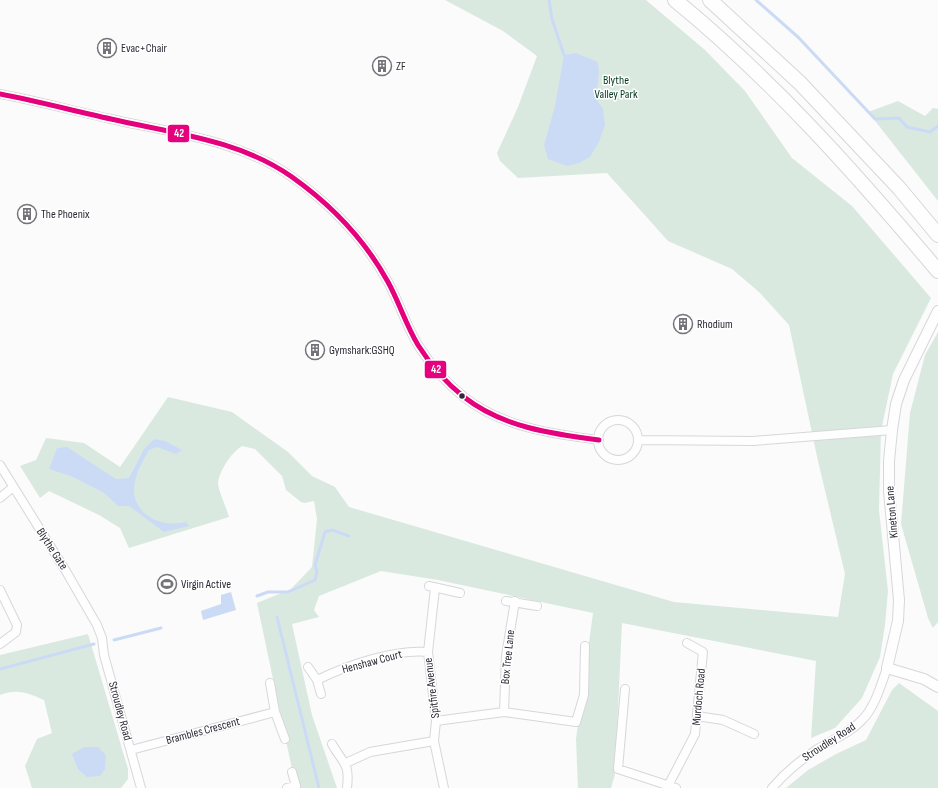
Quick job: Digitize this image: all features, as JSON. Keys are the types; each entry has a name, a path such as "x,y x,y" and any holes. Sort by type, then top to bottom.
{"highway":[{"path":"675,0 769,84 880,202 938,272"},
{"path":"710,0 800,83 900,188 938,235"}],"street":[{"path":"0,94 207,140 260,159 291,176 344,222 369,251 388,282 418,344 438,373 464,397 495,416 517,425 544,432 599,440"},
{"name":"Kineton Lane","path":"887,668 898,621 899,600 889,491 889,461 892,430 896,404 904,380 936,315"},
{"path":"617,420 624,421 631,425 639,440 632,454 624,459 617,460 608,456 601,450 599,440 601,431 604,427 617,420"},
{"path":"639,440 753,441 892,430"},
{"name":"Blythe Gate","path":"0,465 12,488 67,573 101,634"},
{"path":"0,498 12,488"},
{"name":"Spitfire Avenue","path":"444,788 434,742 436,721 428,652 432,587 460,593"},
{"path":"0,590 17,625 16,632 0,644"},
{"path":"506,601 515,601 537,606"},
{"name":"Box Tree Lane","path":"504,712 506,656 515,601"},
{"name":"Stroudley Road","path":"101,634 104,655 141,788"},
{"name":"Murdoch Road","path":"672,786 696,734 703,652 687,643"},
{"path":"436,721 504,712 576,722 584,695 584,646"},
{"name":"Henshaw Court","path":"317,680 345,667 413,651 428,652"},
{"path":"308,667 317,680 321,694"},
{"path":"887,668 924,679 938,687"},
{"name":"Stroudley Road","path":"772,788 788,770 816,750 844,734 862,720 881,686 887,668"},
{"path":"270,683 276,712 285,739"},
{"path":"625,689 618,769 672,786"},
{"name":"Brambles Crescent","path":"131,750 276,712"},
{"path":"697,716 723,720 754,734"},
{"path":"346,763 370,752 434,742"},
{"path":"332,744 346,763 347,788"},
{"path":"287,788 296,787 292,772"}],"green space":[{"name":"Blythe Valley Park","path":"445,0 646,0 705,50 745,91 792,158 852,206 931,298 893,374 881,431 879,510 888,591 880,657 862,698 835,728 811,738 816,661 622,623 615,774 611,788 578,788 576,739 593,613 438,580 381,571 319,596 314,610 319,617 292,624 312,715 337,788 296,788 257,603 291,589 312,567 317,519 314,501 304,503 301,502 286,490 282,476 255,449 242,446 227,462 218,483 219,490 229,517 129,548 120,528 99,515 49,491 40,498 20,466 36,460 46,438 84,443 120,467 168,397 232,412 288,452 312,476 335,487 349,507 674,602 838,617 845,574 818,461 789,325 759,292 732,269 668,241 607,173 518,178 500,161 497,153 518,107 537,56 503,31"},
{"path":"898,101 925,116 933,108 938,109 938,201 868,112"},
{"path":"938,332 938,622 933,628 928,618 901,524 910,413 925,355"},
{"path":"88,634 128,769 128,779 121,788 32,788 25,766 37,739 52,733 44,700 23,692 12,692 0,695 0,655"},
{"path":"899,683 938,711 938,788 786,788 808,770 836,754 866,740 892,690"}],"water":[{"path":"576,53 598,62 599,72 596,99 603,109 605,125 599,142 590,157 579,163 567,166 548,159 544,145 555,106 564,55"},
{"path":"154,439 165,441 182,450 176,454 157,447 149,450 137,474 134,489 136,499 140,508 146,515 155,520 165,523 186,522 189,526 164,532 129,506 118,506 104,493 73,477 49,469 57,448 67,447 116,479 129,478 144,449"},
{"path":"231,592 236,610 203,620 201,611 221,604 221,595"},
{"path":"84,747 98,747 106,755 105,769 100,776 87,777 78,769 72,754"}],"waterway":[{"path":"549,0 552,19 564,55"},
{"path":"756,0 798,37 875,119 899,118 907,127 930,132 938,126"},
{"path":"257,596 268,592 288,592 315,580 317,572 315,565 325,532 332,530 349,536"},
{"path":"277,617 319,788"},
{"path":"114,640 161,628"},
{"path":"0,669 94,644"}],"transit line":[{"name":"42","path":"0,94 205,139 250,154 272,164 292,177 320,199 358,237 388,282 418,345 439,373 457,392 495,416 528,428 599,440"}],"place":[{"name":"Evac+Chair","path":"107,48"},
{"name":"ZF","path":"382,66"},
{"name":"The Phoenix","path":"27,214"},
{"name":"Rhodium","path":"683,324"},
{"name":"Gymshark:GSHQ","path":"315,350"},
{"name":"Virgin Active","path":"167,584"}]}
